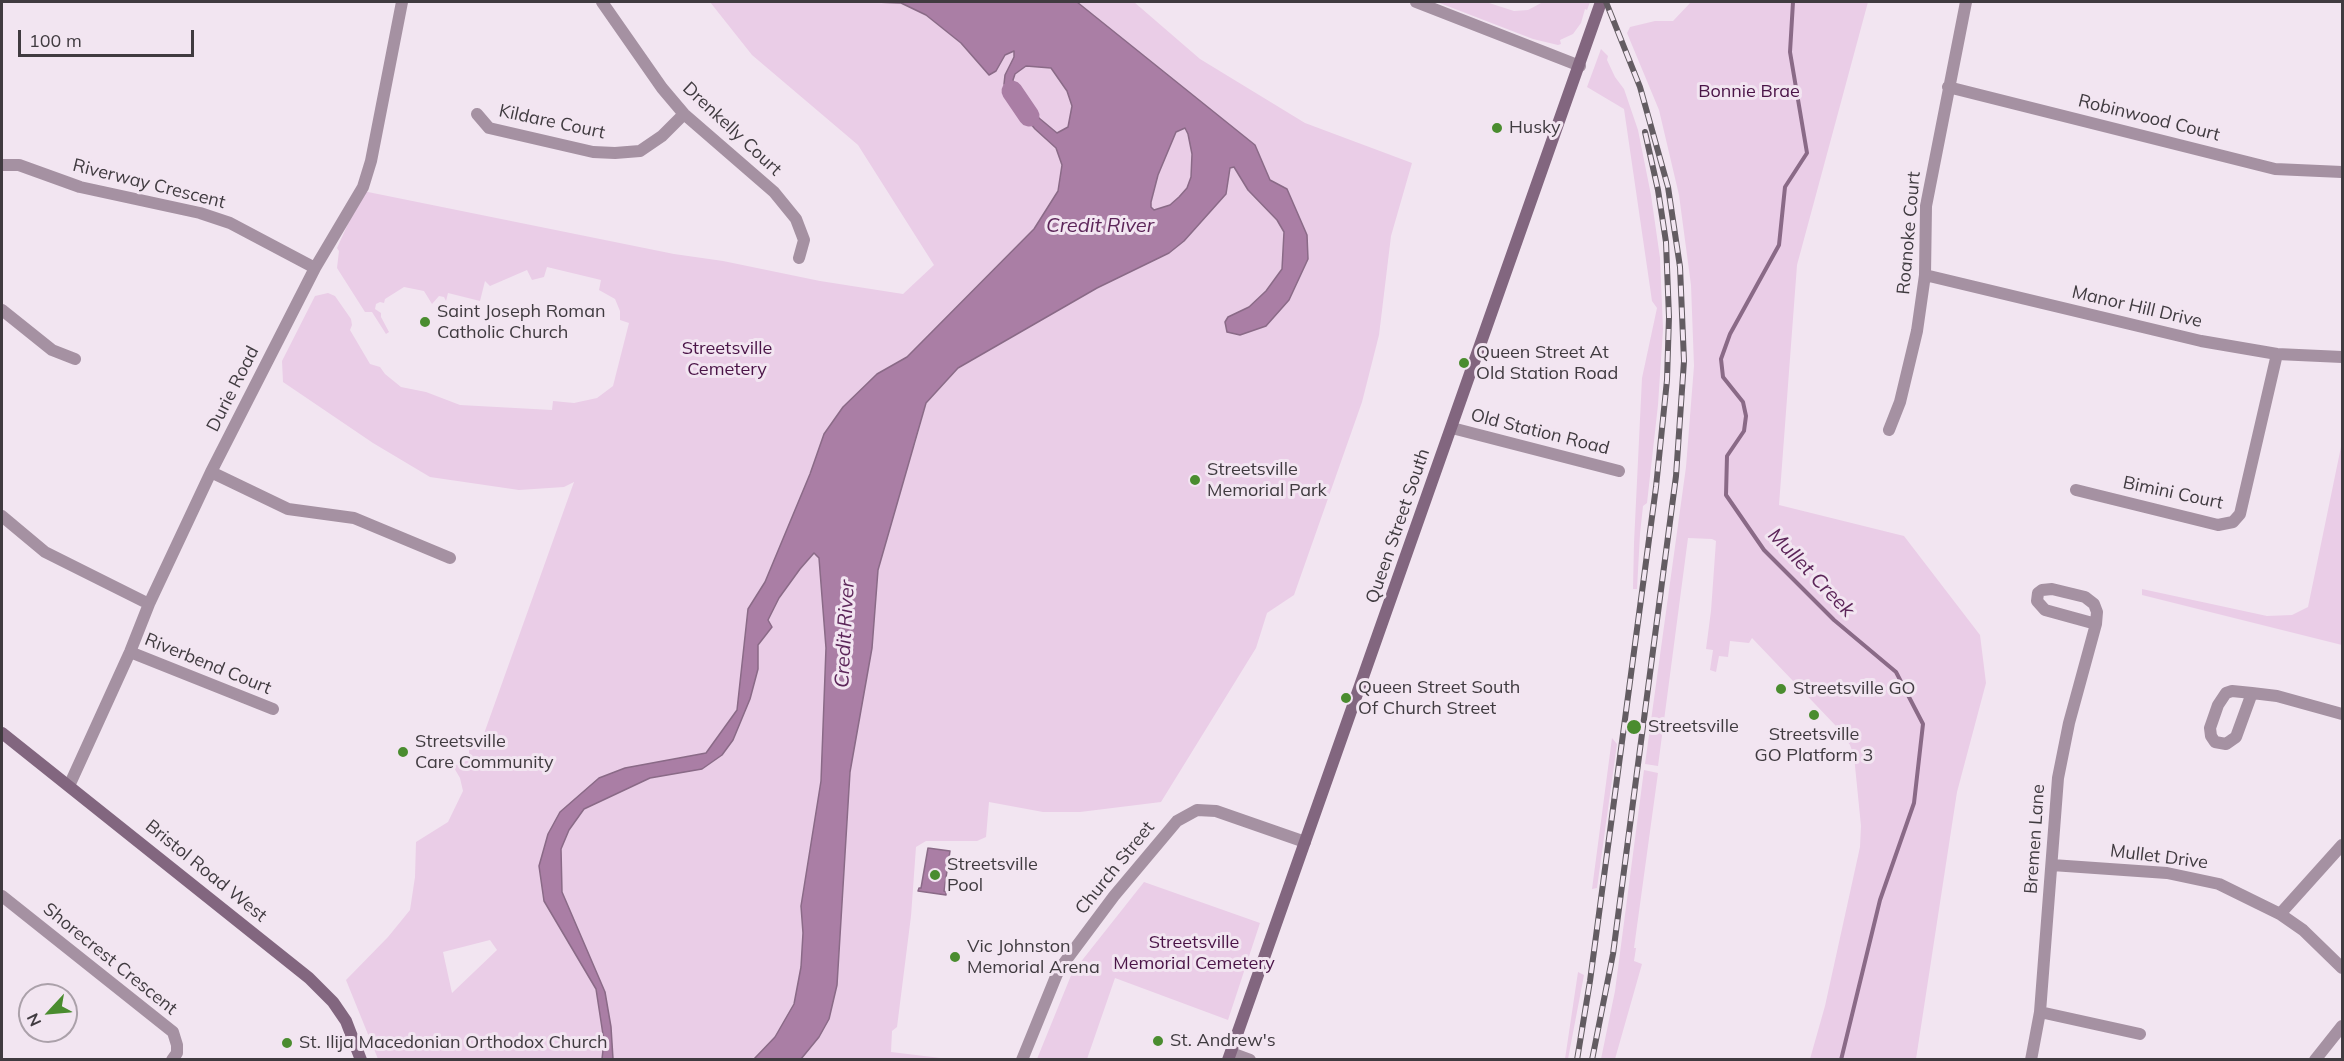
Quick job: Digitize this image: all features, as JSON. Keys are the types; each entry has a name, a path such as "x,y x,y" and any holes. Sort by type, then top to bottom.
{"main road":[{"name":"Queen Street South","path":"1230,1056 1580,66 1600,3"},
{"name":"Bristol Road West","path":"2,733 309,978 333,1002 346,1021 362,1059"}],"street":[{"name":"Durie Road","path":"69,786 149,604 211,472 315,268 363,187 371,161 402,2"},
{"name":"Drenkelly Court","path":"602,2 684,114 774,192 796,219 804,240 799,258"},
{"path":"1416,2 1580,66"},
{"name":"Roanoke Court","path":"1889,430 1900,402 1917,331 1925,275 1926,206 1966,2"},
{"name":"Robinwood Court","path":"1948,87 2275,169 2343,172"},
{"name":"Kildare Court","path":"477,114 489,128 593,152 615,153 640,151 662,136 684,114"},
{"name":"Riverway Crescent","path":"2,165 19,165 80,187 200,213 230,223 315,268"},
{"name":"Manor Hill Drive","path":"1925,275 2201,341 2277,354 2343,357"},
{"path":"2,310 52,350 75,359"},
{"name":"Bimini Court","path":"2076,490 2218,525 2233,522 2240,514 2277,354"},
{"name":"Old Station Road","path":"1452,428 1618,471"},
{"path":"211,472 288,509 354,518 450,558"},
{"path":"2,516 45,552 149,604"},
{"path":"2052,589 2085,597 2096,608 2096,624 2044,610 2037,601 2038,593 2052,589"},
{"name":"Bremen Lane","path":"2031,1059 2040,1012 2054,812 2062,752 2096,624"},
{"name":"Riverbend Court","path":"130,651 273,709"},
{"path":"2252,693 2236,737 2226,744 2215,741 2211,736 2210,728 2222,698 2232,691 2252,693 2277,696 2343,714"},
{"name":"Church Street","path":"1022,1059 1060,969 1114,896 1180,818 1197,810 1216,811 1305,842"},
{"path":"2280,914 2343,845"},
{"name":"Mullet Drive","path":"2052,865 2167,873 2197,878 2238,891 2280,914 2303,930 2343,968"},
{"name":"Shorecrest Crescent","path":"2,896 172,1032 177,1053 172,1059"},
{"path":"2040,1012 2140,1034"},
{"path":"2315,1059 2343,1026"},
{"path":"1230,1056 1250,1059"}],"green space":[{"name":"Streetsville Cemetery","path":"710,2 901,3 926,15 961,43 989,75 996,71 1005,55 1015,50 1005,76 1013,80 1015,74 1026,66 1051,68 1067,91 1072,106 1068,127 1057,133 1039,118 1029,122 1056,148 1062,165 1058,191 1034,229 907,357 877,374 843,407 824,434 810,474 765,582 748,609 737,710 706,753 670,759 560,812 544,901 596,989 604,1041 602,1059 378,1059 346,980 388,937 410,910 415,877 416,842 448,822 463,791 460,778 453,766 469,760 469,746 481,742 574,482 564,487 519,490 430,477 373,443 283,382 282,361 315,296 328,293 335,296 351,319 350,330 370,364 380,367 401,387 426,392 460,405 552,410 553,401 574,403 597,398 613,386 629,323 620,320 620,311 615,299 599,290 601,280 547,267 544,277 532,280 527,270 490,286 485,281 480,301 448,293 446,301 444,297 439,296 432,304 424,291 404,287 385,299 384,303 376,304 375,309 381,313 389,332 386,334 372,312 365,312 337,268 339,251 337,248 363,191 674,254 903,294 934,265 858,145 752,55","holes":["490,940 497,950 452,993 443,952"]},
{"name":"Streetsville Memorial Park","path":"1077,2 1134,2 1200,59 1305,123 1412,163 1391,236 1379,335 1362,402 1294,595 1267,613 1256,648 1161,802 1080,812 1043,812 989,802 986,837 977,841 926,841 916,847 911,916 897,1027 892,1031 891,1052 949,1059 613,1059 611,1027 605,992 562,892 561,849 569,830 584,809 650,778 702,769 722,755 758,669 758,645 772,628 768,620 779,598 814,553 819,557 915,445 926,403 958,368 1097,288 1169,253 1184,241 1226,194 1230,168 1234,167 1248,190 1277,220 1284,232 1282,268 1266,291 1249,307 1228,317 1289,300 1308,259 1307,235 1287,190 1270,180 1255,145"},
{"path":"1437,2 1486,2 1514,11 1528,10 1543,2 1590,2 1587,10 1585,9 1581,23 1573,34 1560,40 1561,44 1558,45 1533,39"},
{"name":"Bonnie Brae","path":"1691,2 1868,2 1797,265 1779,505 1904,536 1980,635 1986,683 1957,792 1916,1059 1810,1059 1825,1006 1860,847 1861,826 1854,756 1850,745 1836,726 1752,638 1749,643 1730,641 1728,657 1719,656 1716,672 1710,670 1713,650 1706,649 1716,541 1712,539 1688,538 1658,766 1645,764 1686,467 1694,366 1691,285 1679,195 1659,110 1627,33 1630,27 1655,21 1673,21"},
{"path":"1601,49 1608,56 1607,60 1615,77 1624,89 1638,130 1651,195 1660,258 1663,329 1658,405 1647,503 1643,506 1637,589 1633,589 1634,543 1642,378 1657,308 1652,301 1624,109 1587,87"},
{"path":"1185,128 1192,154 1192,177 1187,188 1170,205 1154,210 1151,202 1158,175 1176,132"},
{"path":"2342,442 2342,645 2142,595 2142,589 2267,616 2292,615 2308,607"},
{"path":"1612,738 1617,744 1597,888 1592,889"},
{"path":"1644,770 1658,773 1634,948 1636,948 1634,961 1642,964 1615,1059 1601,1059 1615,991"},
{"name":"Streetsville Memorial Cemetery","path":"1144,882 1260,923 1228,1020 1115,978 1087,1059 1037,1059 1072,973"},
{"path":"1578,972 1584,975 1568,1059 1565,1059"}],"water":[{"name":"Credit River","path":"875,2 1077,2 1255,145 1270,180 1287,189 1307,235 1308,259 1289,300 1266,326 1240,335 1227,332 1225,322 1228,317 1249,307 1266,291 1282,269 1284,232 1277,220 1248,190 1234,167 1230,168 1226,194 1184,241 1169,253 1097,288 958,368 926,403 878,570 872,648 850,772 837,985 829,1019 819,1037 801,1059 754,1059 775,1037 794,1004 801,967 803,933 801,906 821,781 826,648 819,558 814,553 779,598 768,620 772,627 758,645 758,669 750,699 733,740 722,755 702,769 650,778 584,809 569,830 561,849 562,892 605,992 611,1027 613,1059 602,1059 604,1041 596,989 544,901 539,866 548,834 560,812 599,778 625,768 706,753 737,710 748,609 765,582 810,474 824,434 843,407 877,374 907,357 1034,229 1058,191 1062,165 1056,148 1026,118 1033,115 1057,133 1068,127 1072,106 1067,91 1051,68 1026,66 1015,74 1014,91 1009,91 1004,84 1005,75 1014,57 1014,51 1005,55 996,71 989,75 961,43 926,15 901,3","holes":["1185,128 1192,154 1191,177 1187,188 1170,205 1154,210 1151,202 1158,175 1176,132"]},
{"name":"Streetsville Pool","path":"928,848 950,851 944,891 946,895 918,891 921,888"}],"waterway":[{"name":"Mullet Creek","path":"1793,2 1790,52 1807,153 1785,187 1779,245 1730,334 1721,359 1723,377 1743,402 1746,416 1744,431 1727,456 1726,495 1764,550 1834,620 1896,672 1923,724 1914,803 1880,900 1841,1060"},
{"name":"Credit River","path":"1012,91 1029,116"}],"railway":[{"path":"1592,1060 1613,954 1676,476 1684,361 1680,267 1668,187 1640,87 1606,2"},
{"path":"1577,1060 1590,981 1656,487 1667,380 1669,317 1666,242 1658,190 1645,132"}],"place":[{"name":"Husky","path":"1497,128"},
{"name":"Saint Joseph Roman Catholic Church","path":"425,322"},
{"name":"Queen Street At Old Station Road","path":"1464,363"},
{"name":"Streetsville Memorial Park","path":"1195,480"},
{"name":"Streetsville GO","path":"1781,689"},
{"name":"Queen Street South Of Church Street","path":"1346,698"},
{"name":"Streetsville GO Platform 3","path":"1814,715"},
{"name":"Streetsville","path":"1634,727"},
{"name":"Streetsville Care Community","path":"403,752"},
{"name":"Streetsville Pool","path":"935,875"},
{"name":"Vic Johnston Memorial Arena","path":"955,957"},
{"name":"St. Andrew's","path":"1158,1041"},
{"name":"St. Ilija Macedonian Orthodox Church","path":"287,1043"}]}
